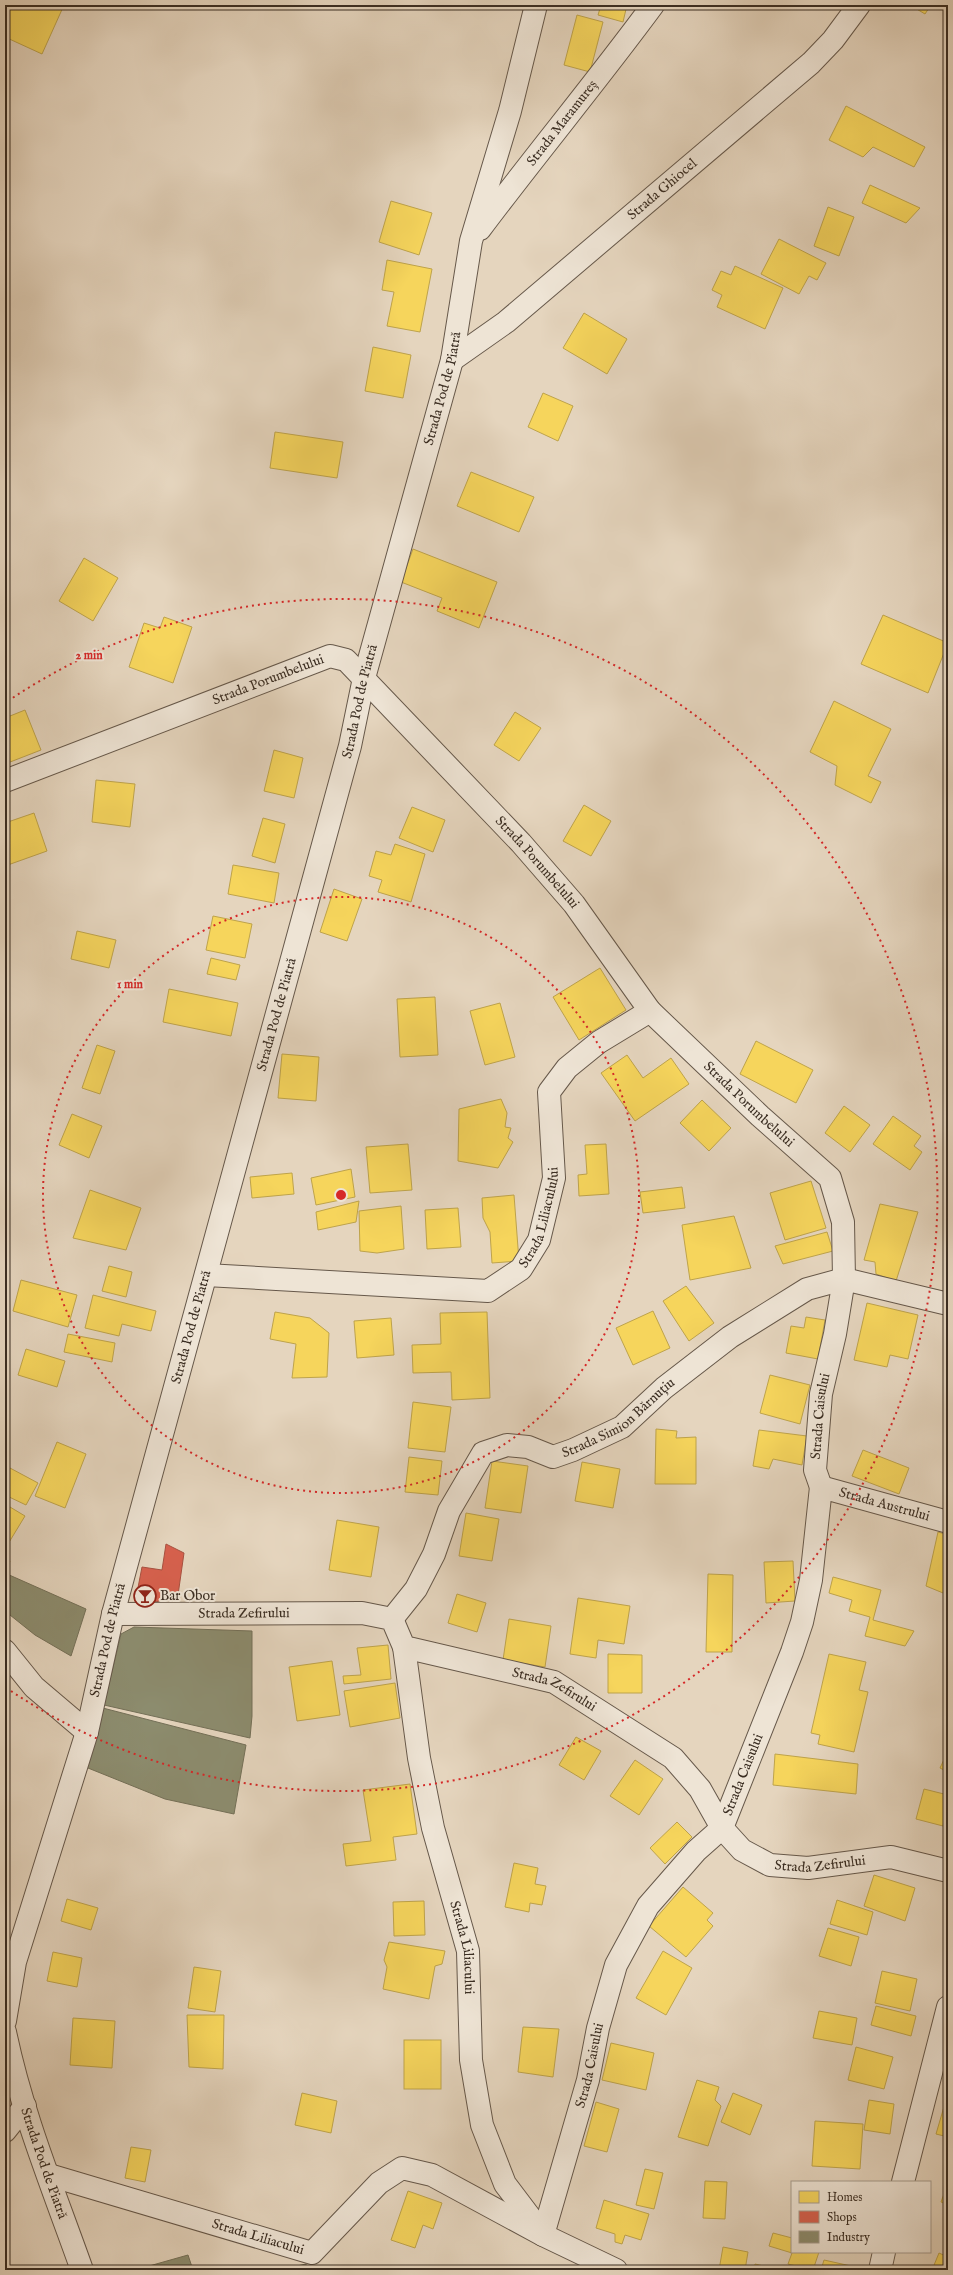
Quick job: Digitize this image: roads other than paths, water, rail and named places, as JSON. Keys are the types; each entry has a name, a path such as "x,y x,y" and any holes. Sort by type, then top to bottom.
{"street":[{"name":"Strada Pod de Piatră","path":"5,2021 15,1962 87,1732 113,1614 350,746 364,678 452,360 471,241 510,112 536,5"},
{"name":"Strada Maramureș","path":"471,241 530,162 598,79 653,5"},
{"name":"Strada Ghiocel","path":"452,360 506,322 812,63 833,40 859,5"},
{"name":"Strada Porumbelului","path":"5,781 330,656 346,660 521,843 574,904 650,1012 760,1116 830,1178 842,1222 844,1279"},
{"name":"Strada Liliaculului","path":"206,1275 488,1291 521,1269 539,1240 554,1178 549,1092 567,1068 599,1042 650,1012"},
{"path":"844,1279 948,1304"},
{"name":"Strada Caisului","path":"543,2235 588,2080 598,2028 616,1965 648,1906 696,1851 722,1828 802,1622 811,1580 821,1487 815,1470 822,1394 835,1334 844,1279"},
{"name":"Strada Simion Bărnuțiu","path":"392,1619 416,1589 434,1554 449,1511 484,1453 507,1445 528,1447 553,1457 573,1450 622,1428 664,1388 730,1336 807,1290 844,1279"},
{"name":"Strada Austrului","path":"821,1487 948,1522"},
{"name":"Strada Zefirului","path":"113,1614 362,1613 392,1619"},
{"path":"392,1619 404,1647"},
{"name":"Strada Zefirului","path":"404,1647 554,1682 673,1758 700,1788 722,1828 742,1850 770,1865 808,1868 891,1857 948,1871"},
{"name":"Strada Liliacului","path":"404,1647 419,1758 433,1828 468,1951 471,2060 482,2124 505,2184 543,2235"},
{"path":"5,1651 34,1687 87,1732"},
{"path":"902,2181 948,2007"},
{"name":"Strada Pod de Piatră","path":"5,2032 13,2068 38,2150 49,2175 82,2270"},
{"path":"5,2131 25,2106"},
{"name":"Strada Liliacului","path":"49,2175 312,2253 379,2183 402,2168 432,2175 543,2235 616,2270"},
{"path":"880,2270 884,2253"}],"place":[{"name":"Bar Obor","path":"145,1596"}]}
